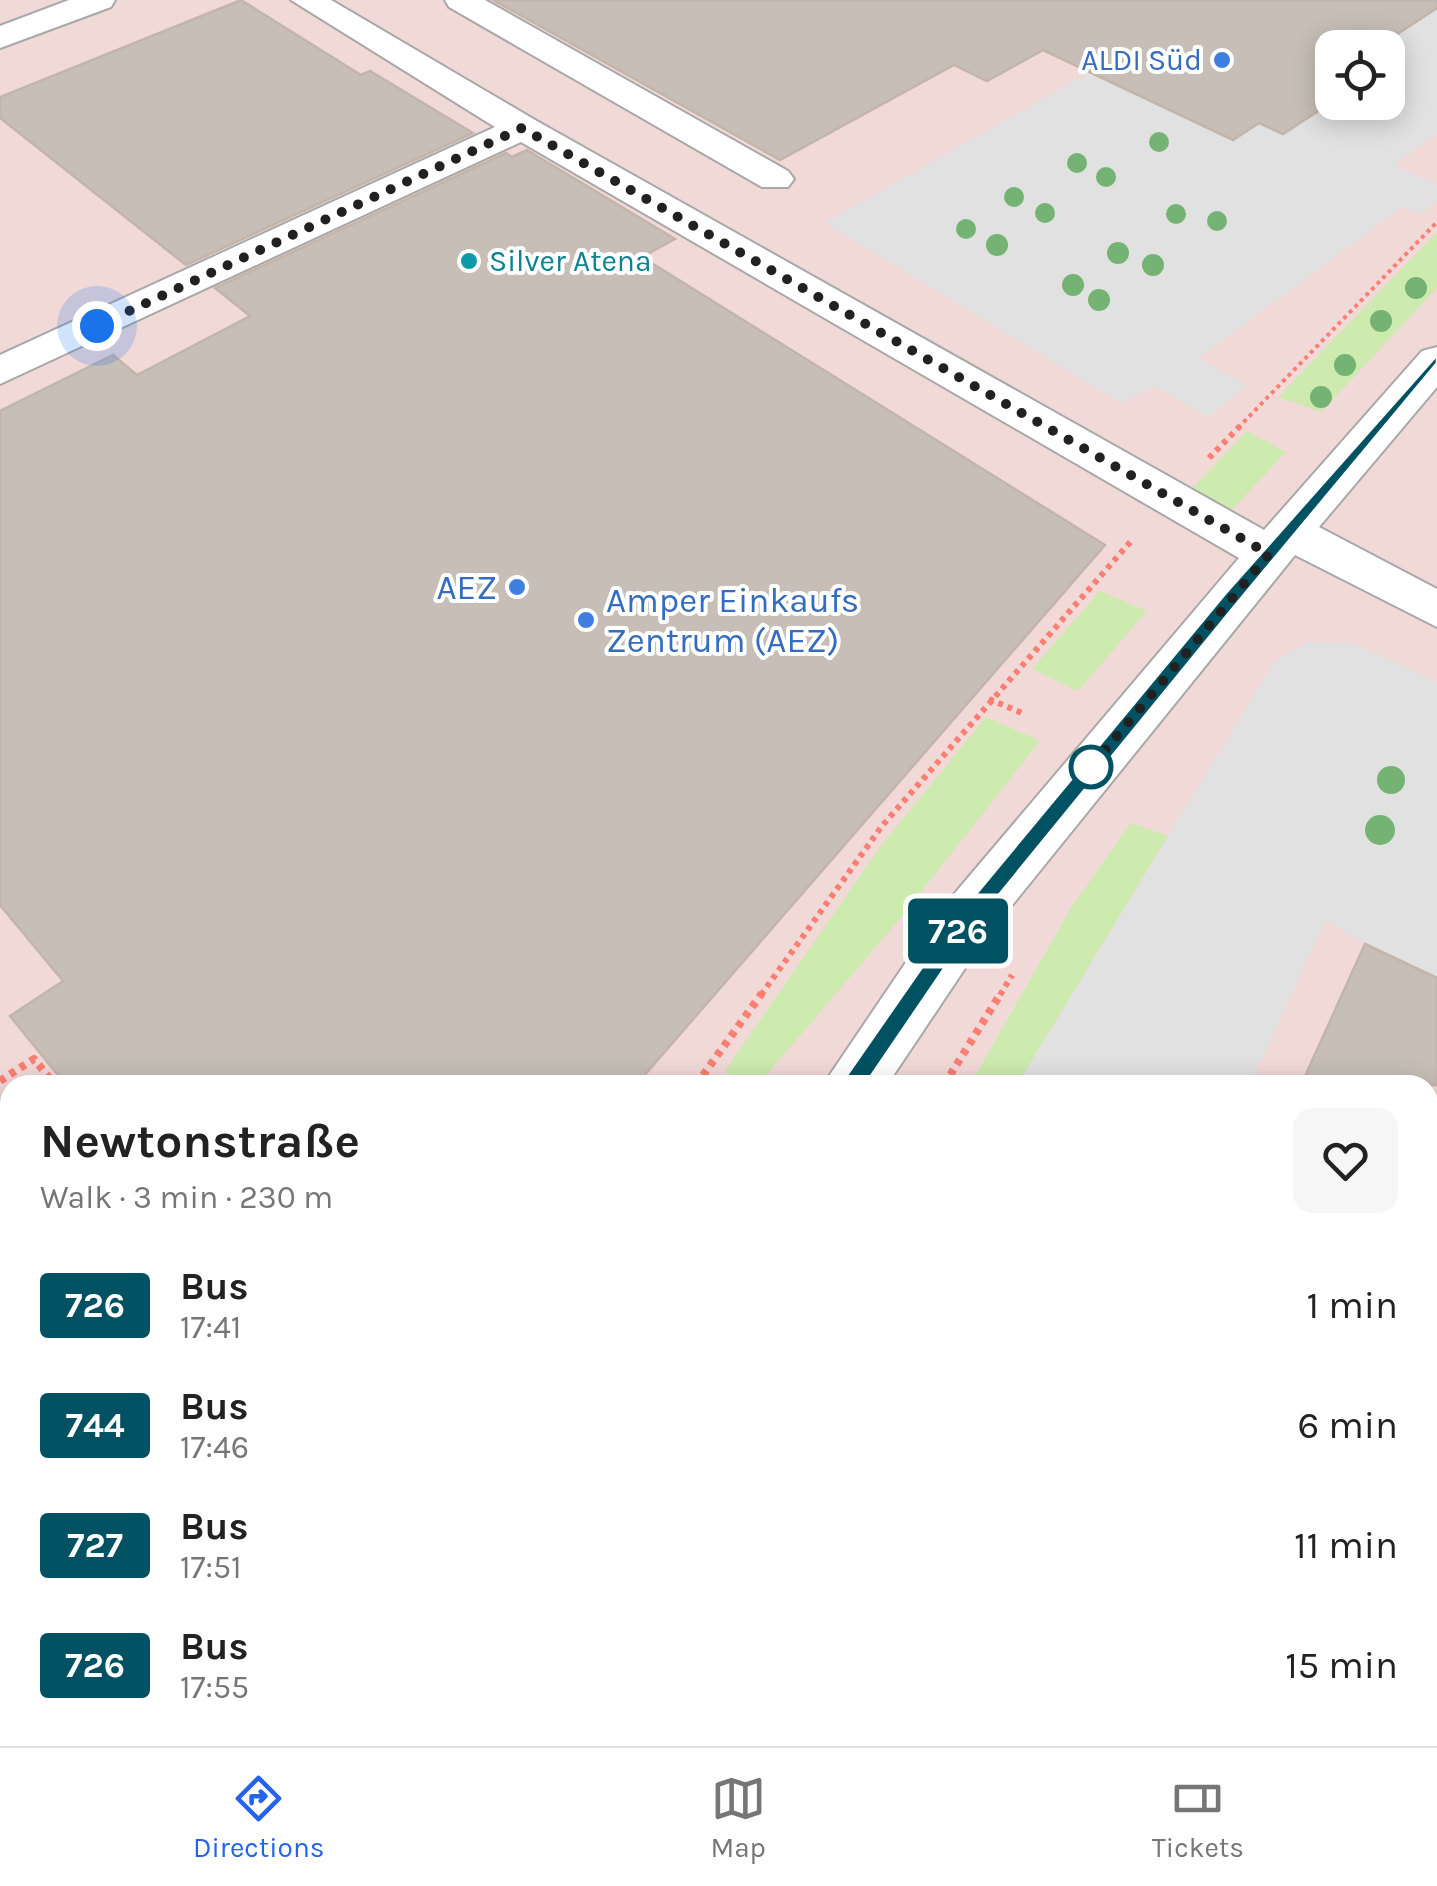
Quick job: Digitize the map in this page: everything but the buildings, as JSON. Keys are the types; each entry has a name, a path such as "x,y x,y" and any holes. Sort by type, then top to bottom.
{"street":[{"path":"0,38 99,0"},
{"path":"308,0 522,128 1171,498 1437,610"},
{"path":"461,0 774,178"},
{"path":"0,371 522,128"},
{"path":"860,1075 964,923 1279,543 1437,360"}],"path":[{"path":"703,1075 882,826 989,699 1171,498 1437,222"},
{"path":"989,699 1022,714"},
{"path":"950,1075 1014,972"},
{"path":"9,1075 34,1059 48,1075"}],"shaded area":[{"path":"0,0 1437,0 1437,1075 0,1075"},
{"name":"ALDI Süd","path":"1437,8 1437,134 1394,165 1437,185 1437,201 1420,214 1402,207 1199,358 1246,385 1209,417 1155,387 1121,403 825,223 1090,72 1283,134 1315,113 1315,120 1405,120 1403,30"},
{"path":"1307,642 1354,643 1437,683 1437,977 1365,944 1326,920 1255,1075 1023,1075 1274,662"}],"green space":[{"path":"1437,232 1437,288 1321,412 1278,397"},
{"path":"1247,431 1286,452 1228,514 1186,495"},
{"path":"1100,591 1147,611 1078,691 1032,669"},
{"path":"986,717 1040,741 898,921 767,1075 731,1075 725,1071 880,847"},
{"path":"1131,823 1168,836 1023,1075 976,1075 1071,908"}],"bus line":[{"name":"726","path":"859,1075 964,923 1231,598 1437,360"}],"place":[{"name":"ALDI Süd","path":"1222,60"},
{"name":"Silver Atena","path":"469,261"},
{"name":"AEZ","path":"517,587"},
{"name":"Amper Einkaufs Zentrum (AEZ)","path":"586,620"}],"route":[{"path":"97,326 522,128 1269,554 1091,767"}]}
